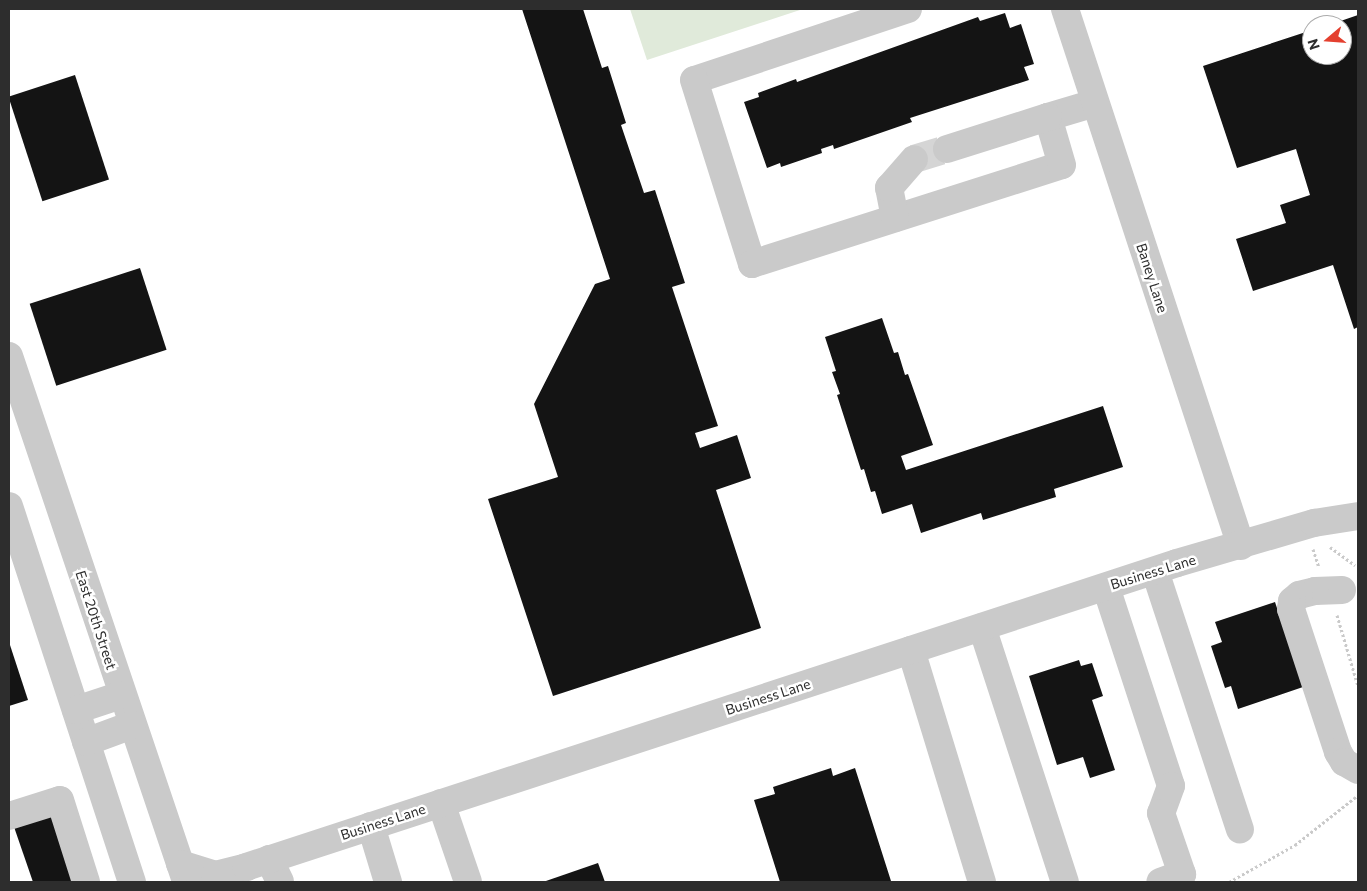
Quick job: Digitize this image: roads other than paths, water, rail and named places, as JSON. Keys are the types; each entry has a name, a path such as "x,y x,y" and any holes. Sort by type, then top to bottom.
{"street":[{"path":"908,9 694,80 752,264 1062,165 1048,117"},
{"name":"Baney Lane","path":"1065,9 1241,546"},
{"path":"947,149 1095,102"},
{"path":"895,218 890,188 914,159"},
{"name":"East 20th Street","path":"9,356 121,696 183,873"},
{"path":"9,506 132,882"},
{"name":"Business Lane","path":"183,873 215,875 258,873 371,826 910,650 1155,571 1314,523 1358,516"},
{"path":"1155,571 1240,829"},
{"path":"1106,587 1171,786 1161,813 1182,874 1160,882"},
{"path":"1342,590 1315,591 1299,595 1292,601 1291,609 1338,752 1344,762 1358,770"},
{"path":"982,627 1065,882"},
{"path":"910,650 982,882"},
{"path":"76,710 121,696"},
{"path":"86,742 132,725"},
{"path":"9,816 60,800 86,882"},
{"path":"441,803 468,882"},
{"path":"371,826 388,882"}],"tunnel":[{"path":"914,159 947,149"}]}
